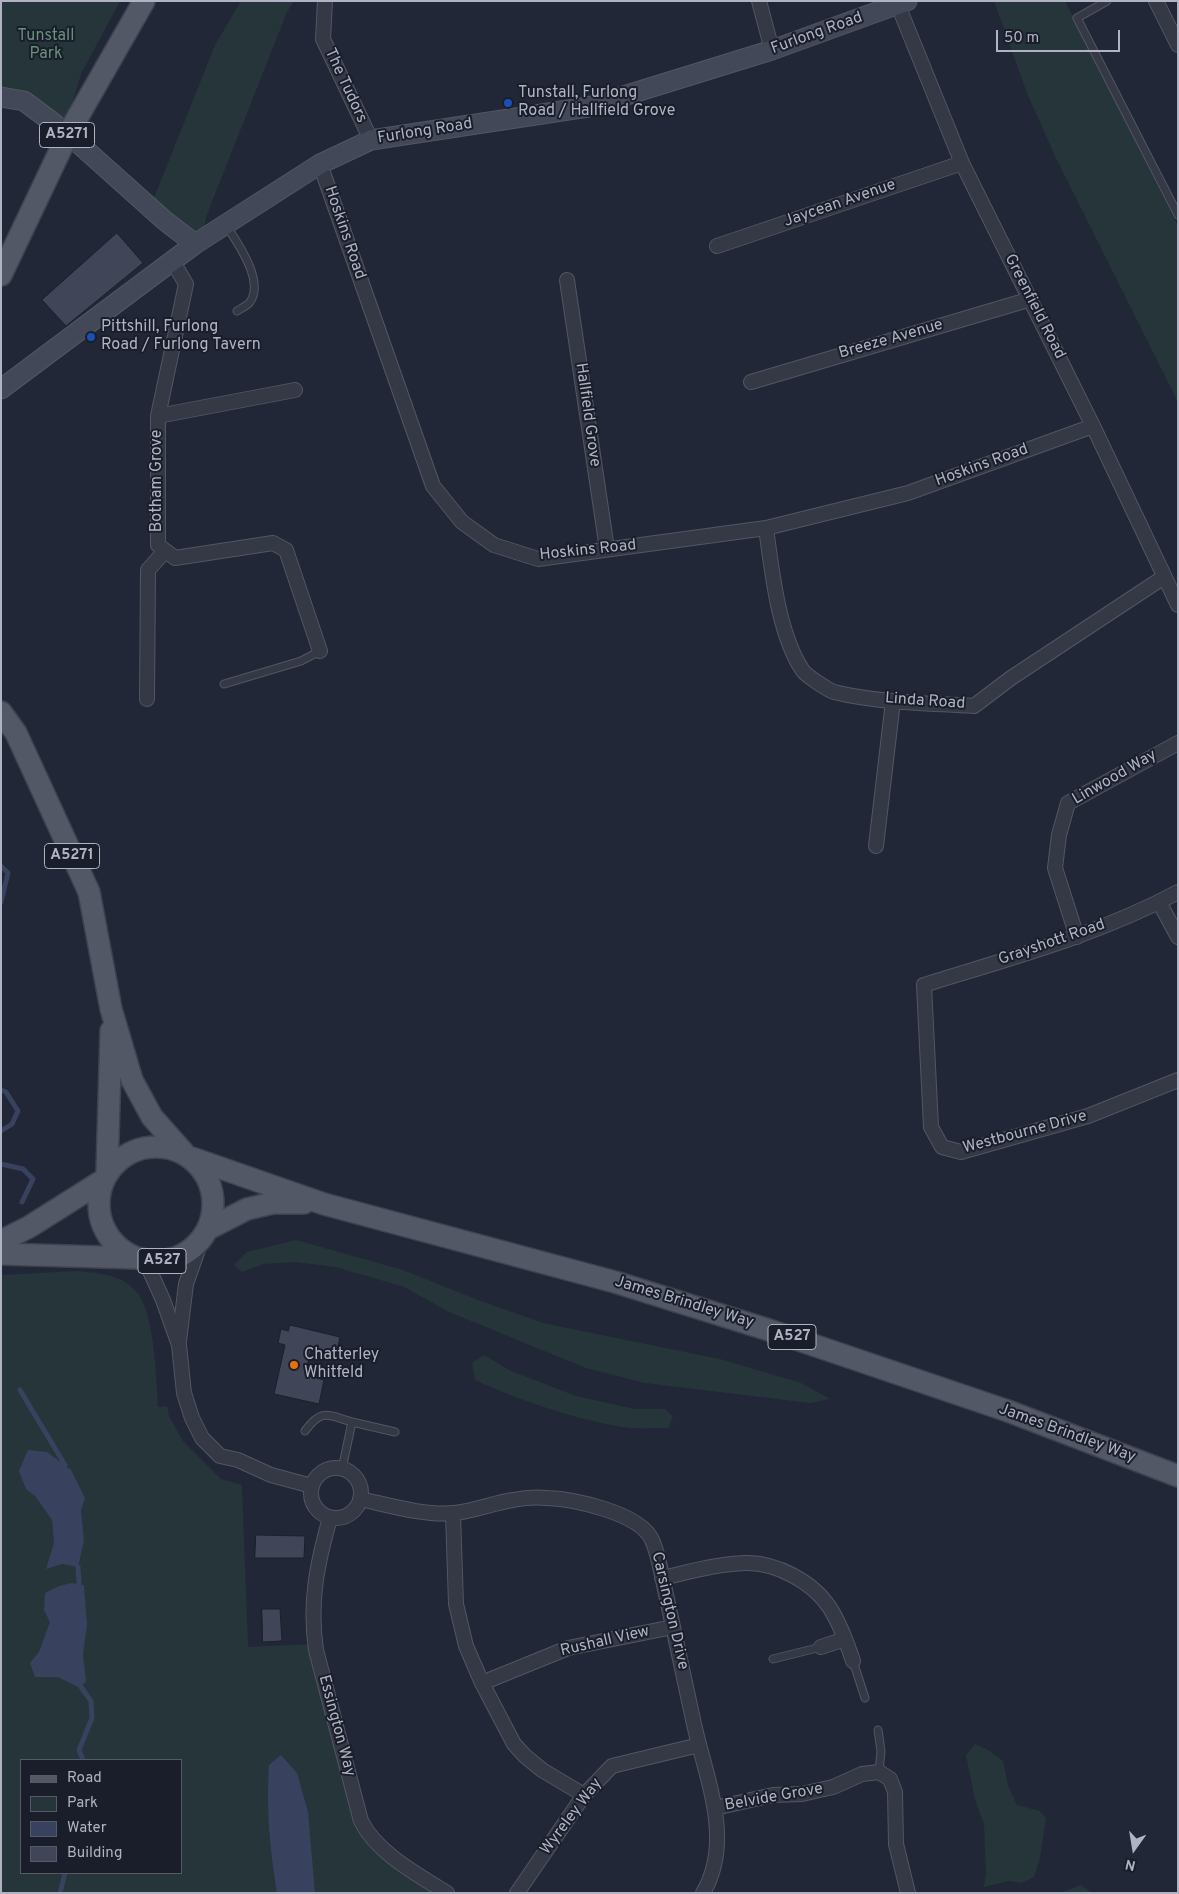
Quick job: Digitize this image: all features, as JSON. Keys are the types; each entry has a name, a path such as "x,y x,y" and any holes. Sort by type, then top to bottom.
{"main road":[{"name":"A5271","path":"1,275 68,134 144,1"},
{"name":"A5271","path":"2,713 16,733 89,892 111,1009 132,1080 152,1117 188,1156"},
{"name":"A5271","path":"105,1177 110,1084 111,1009"},
{"name":"A527","path":"140,1259 123,1251 108,1236 102,1226 98,1205 105,1177 114,1163 131,1151 150,1146 169,1147 188,1156"},
{"name":"James Brindley Way","path":"188,1156 324,1204 615,1282 770,1330 957,1393 1124,1454 1178,1476"},
{"path":"188,1156 204,1172 213,1194 213,1213 205,1233"},
{"name":"A527","path":"1,1241 29,1227 105,1177"},
{"name":"James Brindley Way","path":"205,1233 247,1209 273,1203 324,1204"},
{"name":"A527","path":"1,1254 169,1260 188,1252 205,1233"}],"street":[{"name":"The Tudors","path":"325,1 323,39 370,140"},
{"path":"759,1 772,50"},
{"path":"1156,1 1178,45"},
{"name":"Furlong Road","path":"1,389 195,244 320,164 370,140 588,107 772,50 902,3"},
{"name":"Greenfield Road","path":"902,3 962,163 1031,299 1178,605"},
{"path":"1,96 24,101 68,134 164,220 195,244"},
{"name":"Jaycean Avenue","path":"717,246 962,163"},
{"name":"Hoskins Road","path":"320,164 434,486 462,522 494,545 538,559 766,528 908,493 1093,426"},
{"path":"173,262 186,284 158,416 295,390"},
{"name":"Hallfield Grove","path":"567,280 607,549"},
{"name":"Breeze Avenue","path":"750,382 1031,299"},
{"name":"Botham Grove","path":"158,416 158,546 175,558 273,543 286,550 320,651"},
{"name":"Linda Road","path":"766,528 774,586 788,642 804,672 832,691 893,701 974,706 1011,678 1164,576"},
{"path":"147,699 148,570 165,551"},
{"path":"876,846 893,701"},
{"name":"Linwood Way","path":"1077,937 1055,868 1059,835 1068,803 1178,743"},
{"name":"Grayshott Road","path":"924,985 1077,937 1178,892"},
{"path":"1159,902 1178,936"},
{"name":"Westbourne Drive","path":"924,985 931,1127 942,1147 961,1152 1088,1116 1178,1080"},
{"path":"205,1233 186,1284 179,1344 184,1393 192,1418 202,1438 220,1456 238,1460 271,1475 312,1486"},
{"path":"140,1259 163,1300 179,1344"},
{"path":"333,1468 342,1469 350,1473 357,1480 361,1489 360,1499 355,1510 347,1516 330,1518 320,1513 313,1505 312,1486 317,1476 324,1471 333,1468"},
{"name":"Carsington Drive","path":"360,1499 424,1512 453,1514 513,1500 547,1498 613,1511 635,1521 644,1529 652,1539 662,1578 715,1808 718,1834 716,1858 703,1893"},
{"path":"453,1514 456,1604 466,1646 482,1683 514,1744 524,1756 542,1770 584,1795"},
{"name":"Essington Way","path":"330,1518 321,1550 315,1589 313,1624 316,1650 361,1821 367,1834 378,1846 447,1893"},
{"path":"662,1578 702,1569 747,1563 775,1568 797,1577 816,1592 830,1608 853,1661"},
{"name":"Rushall View","path":"482,1683 568,1648 673,1627"},
{"path":"821,1647 845,1639"},
{"name":"Wyreley Way","path":"517,1893 584,1795 612,1766 699,1745"},
{"path":"879,1772 890,1779 895,1792 896,1844 908,1893"},
{"name":"Belvide Grove","path":"715,1808 773,1795 810,1792 833,1787 862,1774 879,1772"}],"lane":[{"path":"1106,1 1077,18 1178,215"},
{"path":"226,224 242,249 250,267 254,285 250,302 237,312"},
{"path":"224,684 301,662 320,651"},
{"path":"304,1430 314,1419 325,1414 395,1432"},
{"path":"342,1469 352,1422"},
{"path":"773,1659 821,1647"},
{"path":"853,1661 866,1698"},
{"path":"878,1730 881,1751 879,1772"}],"green space":[{"name":"Tunstall Park","path":"1,1 120,1 81,74 68,116 60,116 29,93 1,87"},
{"path":"241,1 294,1 287,12 206,217 203,239 150,208 215,45"},
{"path":"994,1 1065,1 1178,226 1178,402 1055,156 1027,93"},
{"path":"296,1240 403,1270 478,1300 543,1323 724,1360 801,1383 830,1399 810,1403 645,1383 586,1368 449,1312 404,1287 336,1267 295,1262 264,1264 242,1272 234,1265 247,1252"},
{"path":"77,1271 108,1275 116,1277 135,1290 142,1300 147,1313 153,1345 158,1407 167,1406 169,1416 183,1441 221,1479 242,1485 248,1647 315,1644 367,1834 447,1893 1,1893 1,1275"},
{"path":"484,1355 511,1371 576,1396 635,1409 665,1409 673,1417 668,1428 630,1428 592,1421 551,1409 475,1380 472,1363"},
{"path":"975,1744 990,1751 1003,1761 1008,1786 1017,1805 1040,1811 1046,1818 1040,1858 1034,1877 1021,1883 1009,1881 984,1887 986,1873 984,1824 975,1800 966,1755"},
{"path":"1081,1885 1092,1893 1062,1893 1062,1892"}],"water":[{"path":"28,1450 47,1452 71,1470 85,1498 81,1510 84,1541 78,1567 62,1564 46,1569 54,1543 52,1520 36,1497 26,1489 19,1471"},
{"path":"71,1583 84,1585 87,1625 83,1654 86,1681 80,1688 58,1677 35,1677 30,1663 39,1652 50,1622 44,1610 45,1593 59,1586"},
{"path":"281,1755 297,1773 308,1812 315,1893 277,1893 269,1829 268,1781 269,1765"}],"building":[{"path":"117,233 143,263 66,326 42,300"},
{"name":"Chatterley Whitfeld","path":"290,1325 340,1337 336,1355 311,1349 305,1375 324,1380 319,1404 274,1394 285,1345 278,1343 281,1329 288,1331"},
{"path":"256,1535 305,1536 304,1558 255,1558"},
{"path":"262,1609 280,1609 282,1641 263,1642"}],"waterway":[{"path":"1,866 8,873 1,902"},
{"path":"1,1090 6,1092 18,1111 12,1124 1,1131"},
{"path":"1,1164 23,1169 33,1179 22,1202"},
{"path":"20,1390 65,1465"},
{"path":"78,1567 79,1584"},
{"path":"81,1687 91,1701 92,1718 79,1750 83,1759"},
{"path":"60,1893 65,1874"}],"place":[{"name":"Tunstall, Furlong Road / Hallfield Grove","path":"508,103"},
{"name":"Pittshill, Furlong Road / Furlong Tavern","path":"91,337"},
{"name":"Chatterley Whitfeld","path":"294,1365"}]}
